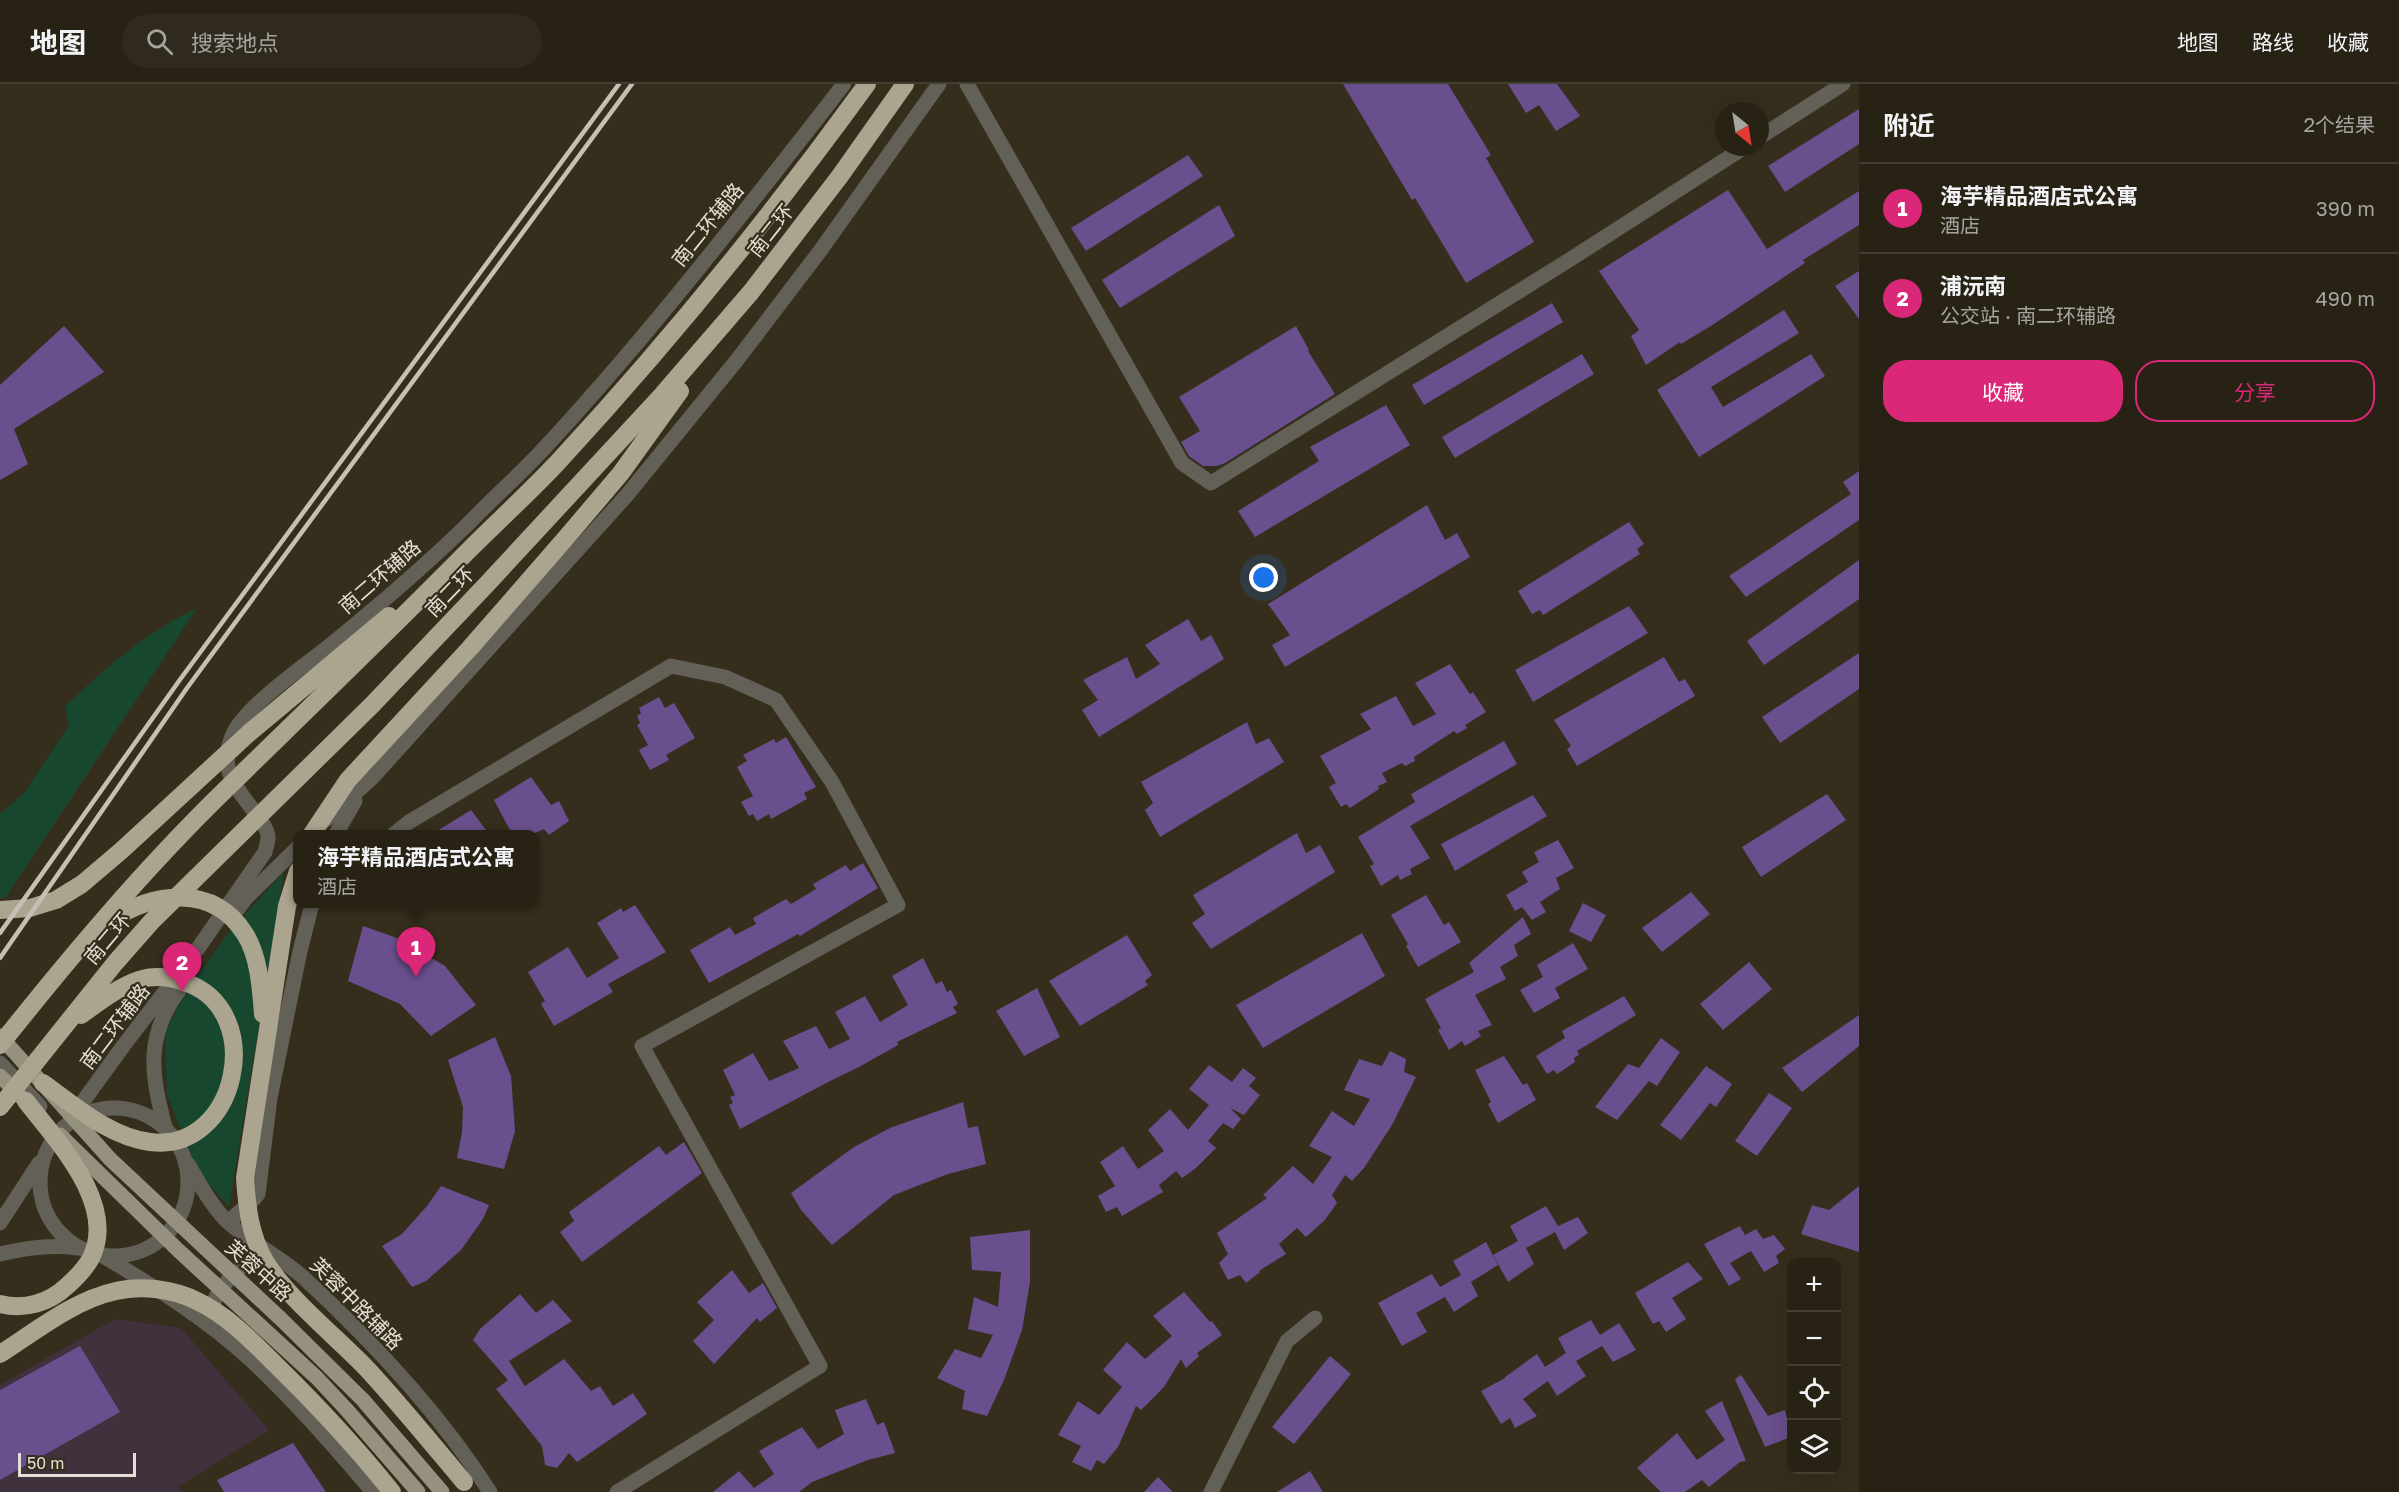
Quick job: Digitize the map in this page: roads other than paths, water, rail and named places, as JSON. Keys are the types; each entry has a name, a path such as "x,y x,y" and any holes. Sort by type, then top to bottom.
{"highway":[{"name":"南二环","path":"0,1047 38,998 142,876 214,801 556,464 662,345 749,238 867,84"},
{"name":"南二环","path":"0,1107 152,921 372,705 663,394 751,292 840,176 905,84"},
{"path":"315,830 348,780 470,648 621,472 751,292"},
{"path":"0,910 30,908 56,900 82,884 249,733 469,550"},
{"path":"293,885 287,906 245,1178 247,1212 253,1235 266,1262 285,1287 369,1371 469,1487"},
{"path":"96,931 142,903 163,898 184,897 201,900 228,915 245,934 252,948 261,983 265,1049"},
{"path":"39,1098 114,1131 151,1142 168,1142 187,1139 204,1126 219,1107 230,1087 235,1063 228,1019 216,1000 193,985 160,976 140,980 93,1006 62,1029"},
{"path":"0,1304 26,1307 45,1301 62,1291 79,1275 92,1257 96,1238 97,1219 92,1198 39,1098"},
{"path":"0,1338 28,1331 94,1298 117,1291 138,1288 165,1291 196,1300 228,1321 261,1350 342,1433 392,1492"},
{"path":"0,1354 58,1317"}],"main road":[{"path":"0,1036 39,1098"},
{"path":"0,1076 39,1098"},
{"name":"芙蓉中路","path":"39,1098 179,1251 317,1378 346,1408 418,1492"},
{"name":"芙蓉中路","path":"39,1098 110,1160 282,1320 355,1392 442,1492"}],"street":[{"name":"南二环辅路","path":"71,1119 205,939 265,852 268,838 265,827 228,774 229,745 247,713 411,576 548,444 624,358 720,242 844,84"},
{"path":"316,830 373,777 627,495 738,360 820,251 939,84"},
{"path":"968,84 1182,463 1210,483 1556,268 1731,156"},
{"path":"1769,131 1843,84"},
{"path":"399,830 671,666 725,677 776,700 832,782 898,905 642,1046 820,1366 617,1492"},
{"path":"338,830 373,777"},
{"name":"南二环辅路","path":"165,1126 153,1076 152,1051 168,1006 246,898 293,851"},
{"path":"228,1222 258,1194 270,1098 311,908"},
{"path":"0,1047 39,1098 51,1124 50,1144 43,1160 40,1178 43,1204 55,1227 68,1240 82,1249"},
{"path":"0,1063 39,1098 71,1119"},
{"path":"0,1223 50,1144 71,1119 109,1108 129,1109 148,1115 165,1126 176,1140 184,1156 189,1178 186,1200 177,1220 163,1237 144,1249 123,1256 100,1255"},
{"name":"芙蓉中路辅路","path":"184,1156 213,1204 228,1222 256,1244 285,1262 351,1321 448,1433 490,1492"},
{"path":"0,1254 19,1249 54,1246 82,1249 100,1255 196,1316 282,1390 373,1492"},
{"path":"225,1339 210,1314 217,1293 256,1257 268,1256 285,1262"},
{"path":"1211,1492 1287,1341 1315,1318"}],"railway":[{"path":"0,933 179,681 619,84"},
{"path":"0,958 187,688 632,84"}],"place":[{"name":"海芋精品酒店式公寓","path":"416,977"},
{"name":"浦沅南","path":"182,992"}]}
